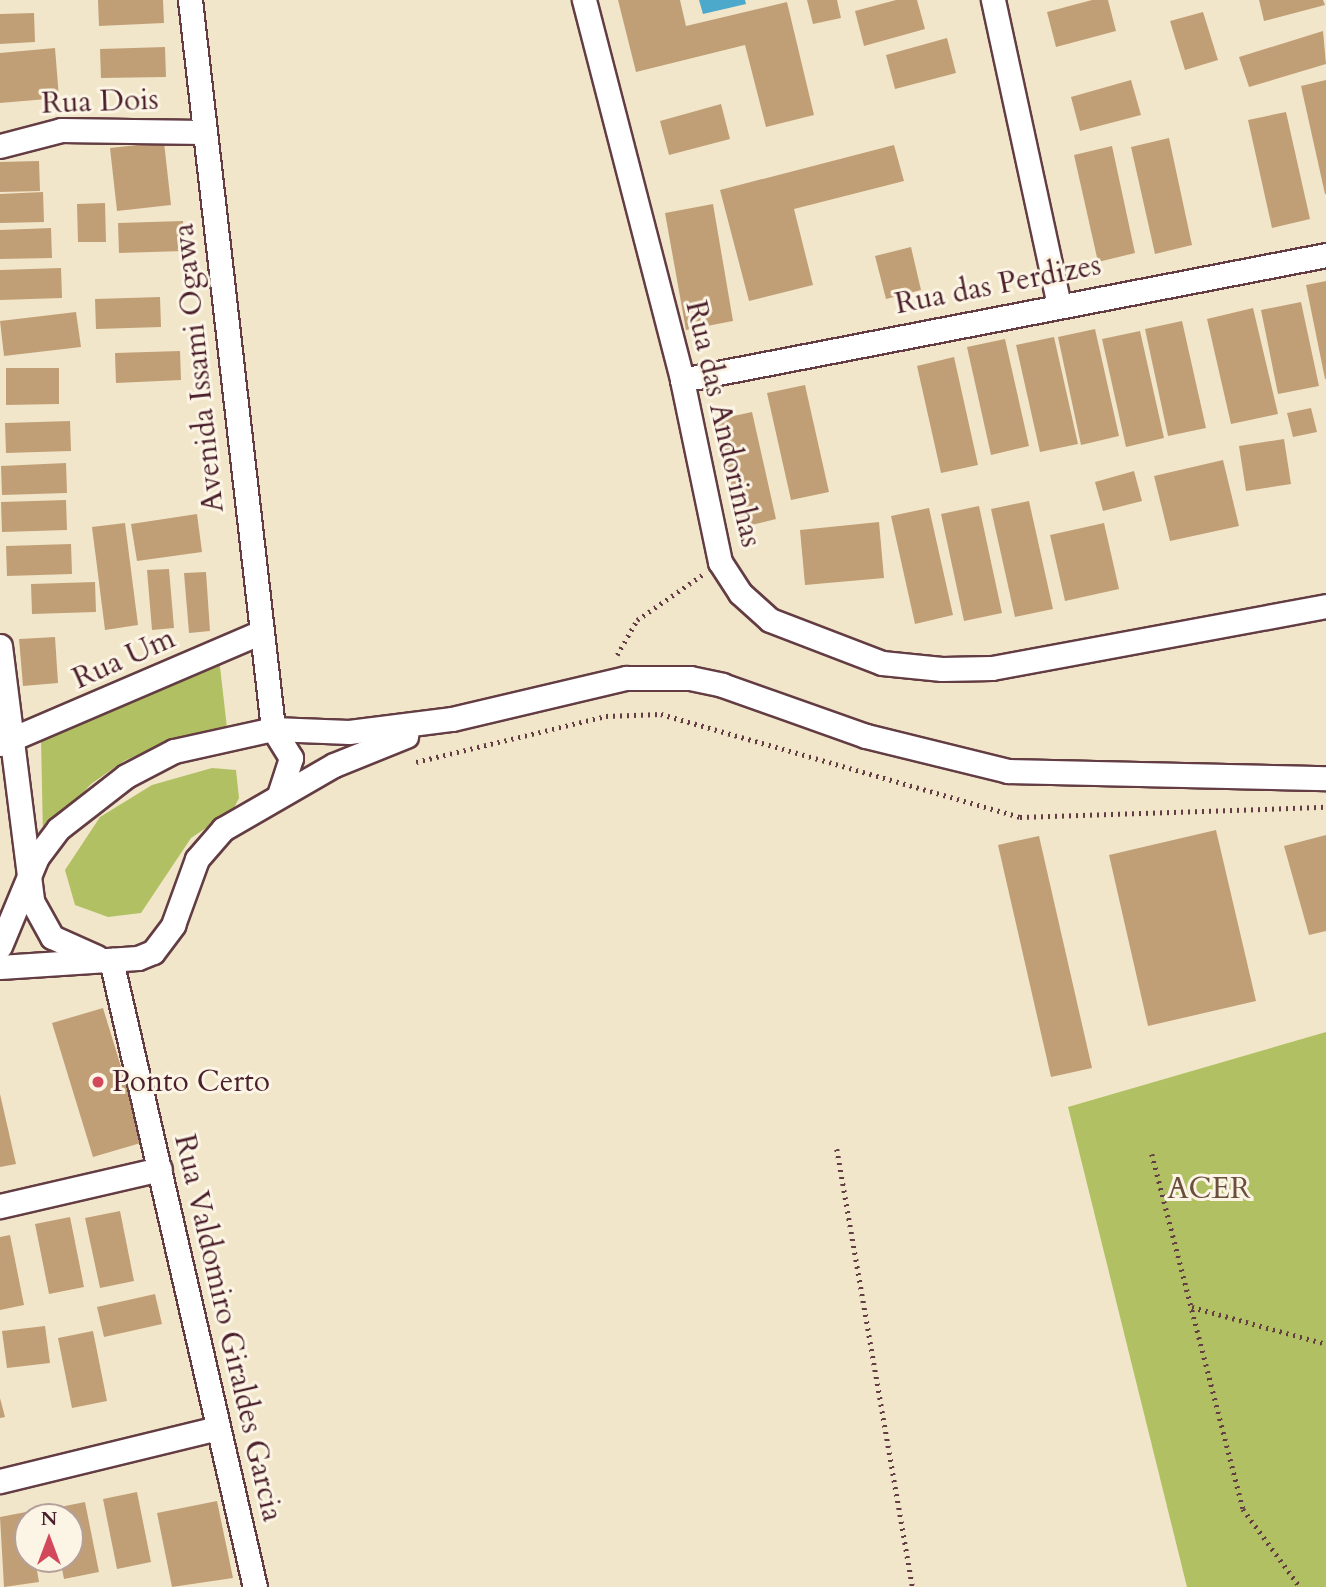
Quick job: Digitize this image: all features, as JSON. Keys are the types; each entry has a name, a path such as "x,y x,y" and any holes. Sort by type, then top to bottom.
{"street":[{"name":"Avenida Issami Ogawa","path":"190,0 273,729"},
{"name":"Rua das Andorinhas","path":"584,0 682,380 720,562 740,593 770,620 882,663 942,669 992,667 1326,606"},
{"path":"993,0 1059,304"},
{"name":"Rua Dois","path":"0,146 61,130 204,132"},
{"name":"Rua das Perdizes","path":"682,380 1059,304 1326,255"},
{"name":"Rua Um","path":"6,743 261,632"},
{"path":"0,646 6,743 28,879 40,923 52,937 111,960"},
{"path":"0,946 28,879 58,829 136,770 201,741 273,729 349,733 462,717 618,679 690,678 722,685 866,736 1008,771 1326,778"},
{"path":"0,967 111,960 153,952 173,925 208,844 279,796 359,754 462,717"},
{"path":"273,729 291,758 279,796"},
{"name":"Rua Valdomiro Giraldes Garcia","path":"111,960 255,1587"},
{"path":"0,1206 160,1169"},
{"path":"0,1481 217,1428"}],"path":[{"path":"618,679 616,654 622,638 637,620 720,562"},
{"path":"410,764 449,752 606,716"},
{"path":"837,1149 913,1587"},
{"path":"1152,1154 1243,1509 1300,1587"},
{"path":"1192,1307 1326,1344"}],"green space":[{"path":"219,658 227,728 167,742 124,761 91,784 43,836 41,739"},
{"path":"212,768 236,770 239,798 233,810 191,838 141,913 108,917 75,905 65,870 100,817 152,785"},
{"name":"ACER","path":"1326,1032 1326,1587 1187,1587 1068,1107"}],"water":[{"path":"699,0 745,0 746,4 703,14"}],"building":[{"path":"98,0 163,0 164,23 99,26"},
{"path":"618,0 680,0 686,26 787,2 814,115 766,127 745,45 636,72"},
{"path":"807,0 837,0 841,18 813,24"},
{"path":"896,0 917,0 925,29 864,46 855,11"},
{"path":"1092,0 1108,0 1116,31 1056,47 1047,12"},
{"path":"1259,0 1323,0 1325,5 1264,21"},
{"path":"1203,12 1218,60 1185,70 1170,21"},
{"path":"34,13 35,42 0,44 0,14"},
{"path":"1323,31 1326,64 1249,87 1239,57"},
{"path":"947,38 956,73 895,89 886,55"},
{"path":"165,47 166,77 101,78 100,49"},
{"path":"55,48 59,98 0,103 0,53"},
{"path":"1131,80 1141,115 1080,131 1071,97"},
{"path":"1326,80 1326,194 1325,194 1301,86"},
{"path":"721,104 730,139 669,155 660,121"},
{"path":"1286,112 1310,219 1272,228 1248,120"},
{"path":"1169,138 1192,245 1155,254 1131,147"},
{"path":"164,142 171,205 117,211 110,148"},
{"path":"894,145 904,181 794,209 813,285 749,301 720,190"},
{"path":"1112,146 1135,253 1098,262 1074,155"},
{"path":"39,161 40,191 0,192 0,162"},
{"path":"43,192 44,222 0,223 0,194"},
{"path":"105,203 106,242 78,242 77,204"},
{"path":"713,204 733,321 686,330 665,213"},
{"path":"183,221 184,251 119,253 118,223"},
{"path":"51,228 52,258 0,259 0,230"},
{"path":"911,247 921,290 886,299 875,256"},
{"path":"61,268 62,298 0,300 0,270"},
{"path":"1326,281 1326,379 1325,379 1306,285"},
{"path":"160,297 161,327 96,329 95,299"},
{"path":"1301,302 1319,386 1278,394 1261,310"},
{"path":"1253,308 1278,414 1231,424 1207,319"},
{"path":"76,312 81,347 4,356 0,321"},
{"path":"1182,321 1206,428 1168,436 1145,329"},
{"path":"1095,329 1119,436 1081,445 1058,337"},
{"path":"1140,331 1164,438 1126,447 1102,339"},
{"path":"1054,337 1078,444 1040,452 1016,345"},
{"path":"1005,339 1029,446 991,455 967,347"},
{"path":"180,351 181,380 116,383 115,353"},
{"path":"954,357 978,465 941,473 917,366"},
{"path":"6,368 59,368 59,404 6,405"},
{"path":"805,385 829,492 791,500 767,393"},
{"path":"1311,408 1317,432 1293,437 1287,413"},
{"path":"752,412 776,519 739,528 715,420"},
{"path":"70,421 71,451 6,453 5,423"},
{"path":"1284,439 1291,484 1246,491 1239,446"},
{"path":"1223,460 1239,526 1170,541 1154,476"},
{"path":"66,463 67,493 2,495 1,466"},
{"path":"1134,471 1142,501 1103,511 1095,482"},
{"path":"66,500 67,530 2,532 1,502"},
{"path":"1029,501 1053,609 1015,617 991,509"},
{"path":"979,506 1002,613 964,621 941,514"},
{"path":"929,508 953,615 915,624 891,516"},
{"path":"197,514 202,552 137,561 131,524"},
{"path":"879,522 884,578 805,585 800,530"},
{"path":"125,523 138,625 105,630 92,527"},
{"path":"1104,523 1119,589 1065,601 1050,535"},
{"path":"71,544 72,574 7,576 6,546"},
{"path":"169,569 174,628 152,630 147,570"},
{"path":"206,572 210,631 189,633 184,573"},
{"path":"95,582 96,612 32,614 31,584"},
{"path":"55,637 58,683 23,686 19,639"},
{"path":"1216,830 1256,1001 1148,1026 1109,855"},
{"path":"1326,835 1326,931 1309,935 1284,846"},
{"path":"1039,836 1092,1068 1051,1077 998,845"},
{"name":"Ponto Certo","path":"103,1008 144,1142 93,1157 52,1023"},
{"path":"0,1094 16,1164 0,1167"},
{"path":"120,1211 134,1281 100,1288 85,1218"},
{"path":"70,1217 84,1287 49,1294 35,1224"},
{"path":"10,1235 24,1305 0,1310 0,1237"},
{"path":"155,1294 162,1324 104,1337 97,1307"},
{"path":"45,1326 50,1363 7,1368 2,1331"},
{"path":"93,1331 107,1401 72,1408 58,1338"},
{"path":"0,1398 5,1417 0,1418"},
{"path":"137,1492 151,1562 117,1569 103,1499"},
{"path":"217,1501 233,1578 172,1587 157,1513"},
{"path":"85,1502 99,1572 64,1579 63,1573 84,1573 84,1503 80,1503"},
{"path":"14,1514 14,1573 37,1573 39,1582 4,1587 0,1517"}],"place":[{"name":"Ponto Certo","path":"98,1082"}]}
